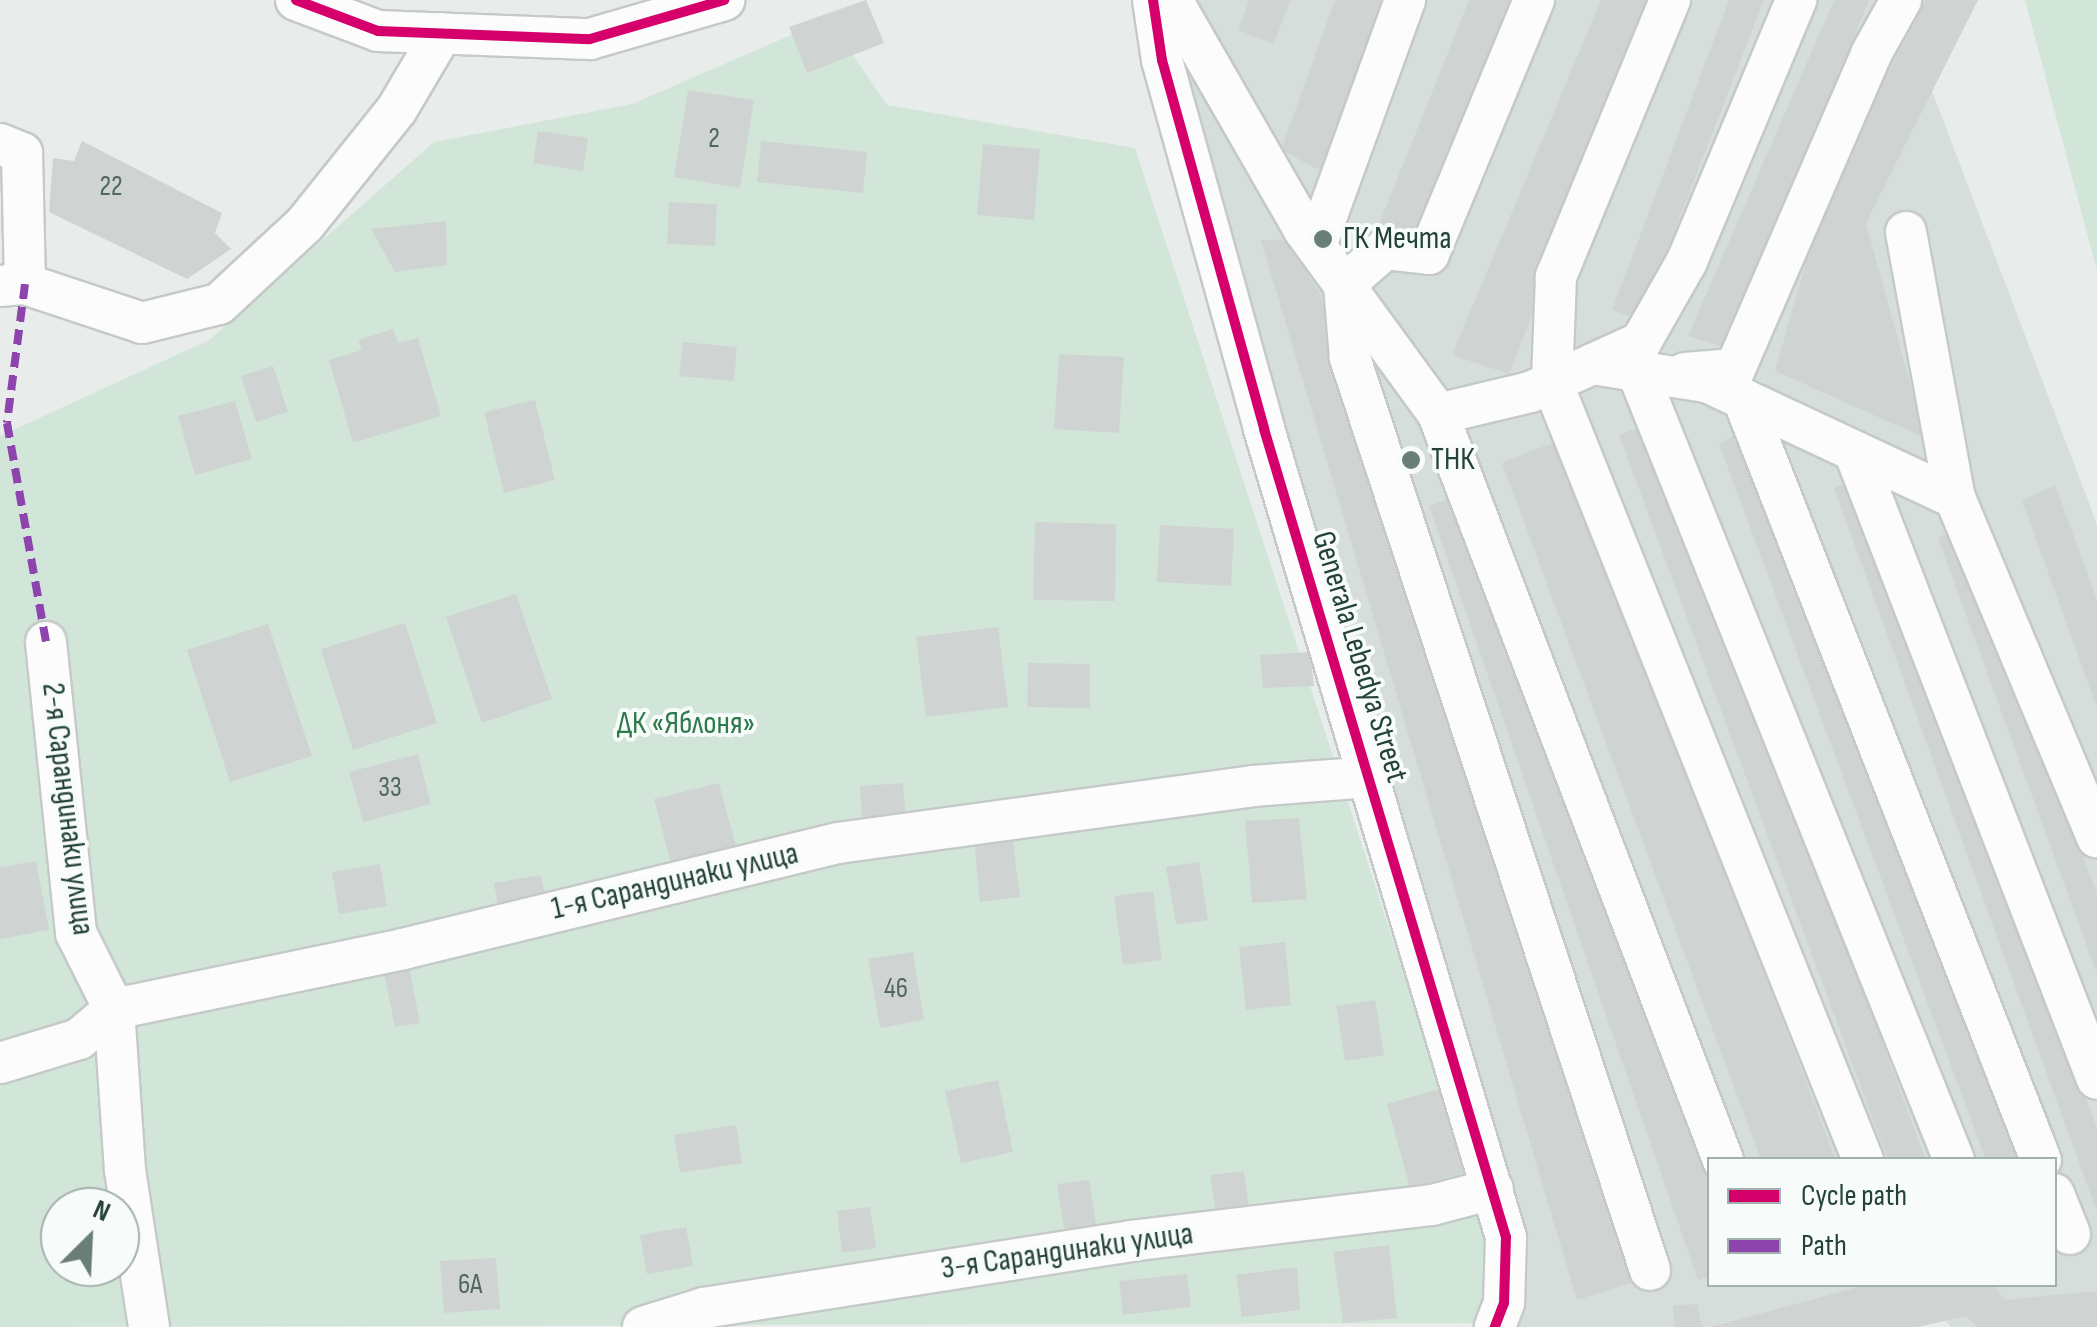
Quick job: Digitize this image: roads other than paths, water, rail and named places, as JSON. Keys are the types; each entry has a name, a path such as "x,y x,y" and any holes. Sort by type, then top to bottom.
{"street":[{"path":"296,0 378,31 590,39 724,0"},
{"name":"Generala Lebedya Street","path":"1153,0 1162,60 1259,411 1506,1237 1504,1303 1495,1327"},
{"path":"1172,0 1316,246 1438,414 1721,1157"},
{"path":"1316,246 1404,0"},
{"path":"1344,284 1385,249 1429,254 1534,0"},
{"path":"1670,0 1556,276 1552,382 1862,1157"},
{"path":"1438,414 1552,382 1641,342 1686,261 1796,0"},
{"path":"1650,373 1735,369 1870,54 1900,0"},
{"path":"0,144 22,152 13,285 142,323 220,304 305,224 397,109 442,33"},
{"path":"1906,232 1954,498 2097,838"},
{"path":"1344,284 1350,358 1650,1270"},
{"path":"1593,364 1707,382 1954,498"},
{"path":"1650,373 1953,1157"},
{"path":"1744,399 2040,1157"},
{"path":"1854,451 2097,1078"},
{"name":"2-я Сарандинаки улица","path":"46,642 76,933 114,1009 125,1170 149,1327"},
{"name":"1-я Сарандинаки улица","path":"0,1063 80,1038 114,1009 404,949 838,843 1253,786 1369,777"},
{"name":"3-я Сарандинаки улица","path":"643,1327 704,1308 1130,1241 1432,1206 1493,1189"},
{"path":"2057,1202 2070,1234"}],"place":[{"name":"ГК Мечта","path":"1323,239"},
{"name":"ТНК","path":"1411,460"}],"park label":[{"name":"ДК «Яблоня»","path":"686,724"}]}
